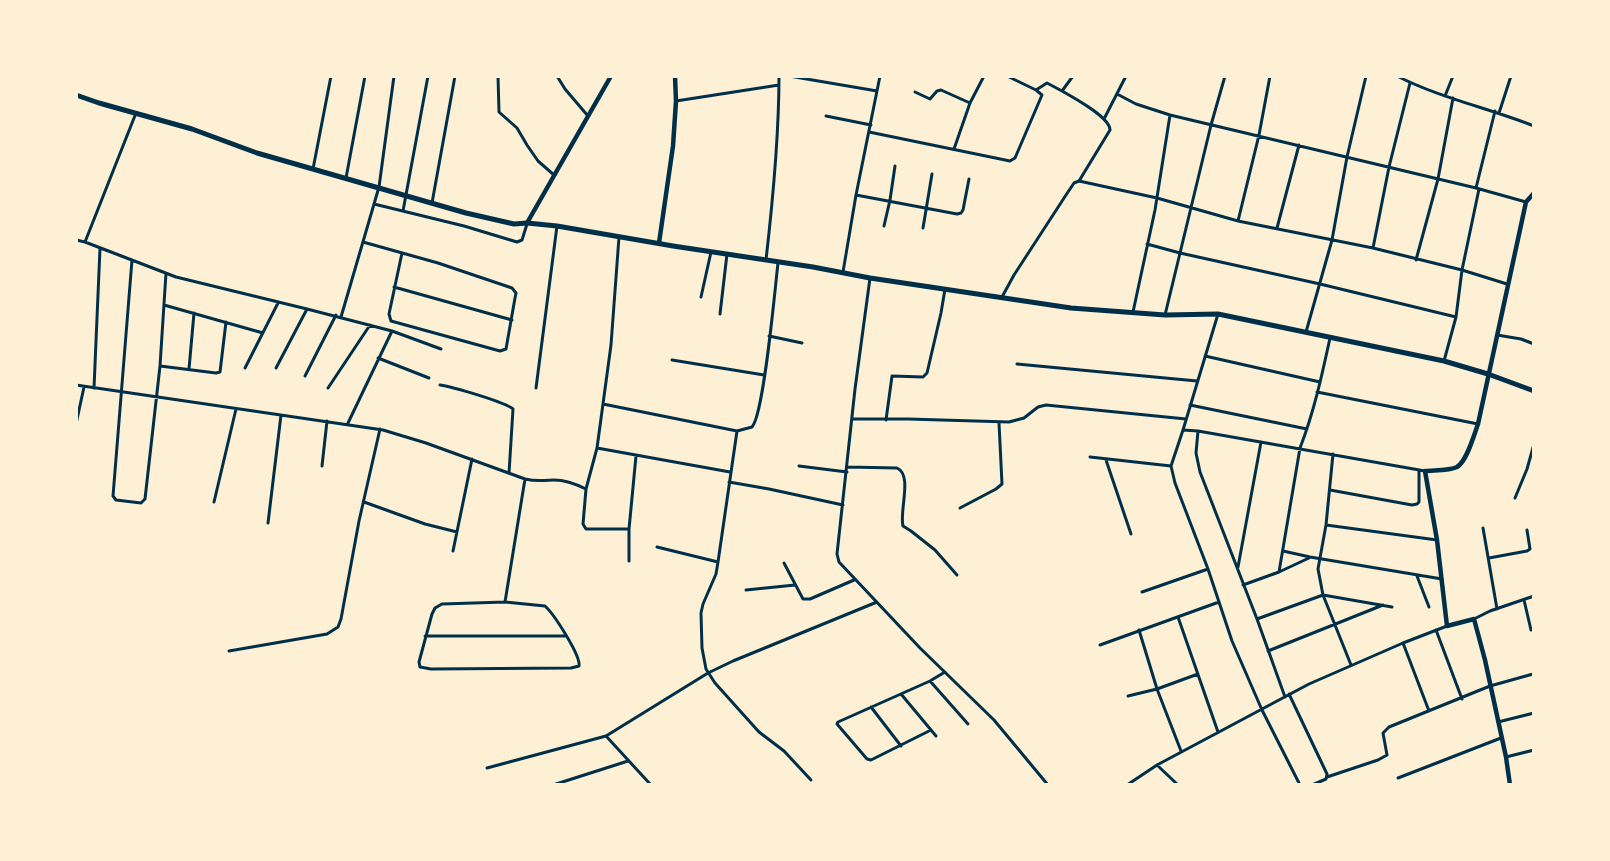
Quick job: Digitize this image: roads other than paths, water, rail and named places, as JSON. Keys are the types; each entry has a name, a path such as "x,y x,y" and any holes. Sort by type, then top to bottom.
{"main road":[{"path":"76,95 192,129 257,153 469,214 514,224 527,223 557,226 870,278 1071,308 1165,315 1218,314 1444,361 1488,374 1534,391"}],"street":[{"path":"313,168 331,76"},
{"path":"346,178 365,76"},
{"path":"341,317 379,187 394,76"},
{"path":"403,211 428,76"},
{"path":"432,203 455,76"},
{"path":"498,76 499,112 517,128 538,161 554,175"},
{"path":"557,76 589,117"},
{"path":"374,204 464,226 517,242 522,240 527,223 611,76"},
{"path":"659,243 673,146 676,101 675,76"},
{"path":"766,260 774,193 779,76"},
{"path":"789,76 877,91"},
{"path":"843,272 856,195 880,76"},
{"path":"954,149 970,103 984,76"},
{"path":"870,132 1007,162 1013,160 1041,97 1040,92 1007,76"},
{"path":"1062,91 1073,76"},
{"path":"1104,119 1126,76"},
{"path":"1165,315 1224,76"},
{"path":"1238,221 1259,135 1270,76"},
{"path":"1306,332 1332,240 1347,156 1366,76"},
{"path":"1397,76 1445,96 1495,111 1534,126"},
{"path":"1445,96 1453,76"},
{"path":"1500,113 1511,76"},
{"path":"1036,90 1047,83 1089,107 1110,126 1110,130 1079,181"},
{"path":"1373,248 1389,167 1410,83"},
{"path":"676,101 779,85"},
{"path":"915,92 930,99 937,91 941,90 970,103"},
{"path":"1117,94 1136,104 1170,115 1478,188 1526,202"},
{"path":"1416,260 1438,179 1453,98"},
{"path":"1444,361 1456,317 1462,270 1495,111"},
{"path":"85,242 136,113"},
{"path":"1133,312 1156,198 1170,115"},
{"path":"826,116 871,125"},
{"path":"1277,228 1299,145"},
{"path":"884,226 895,166"},
{"path":"923,228 932,174"},
{"path":"856,195 957,214 961,213 969,179"},
{"path":"1002,297 1066,194 1074,182 1079,181 1156,198 1238,221 1373,248 1462,270 1507,284"},
{"path":"1183,430 1300,448 1425,471 1455,468 1461,464 1478,424 1526,202 1534,193"},
{"path":"536,388 557,226"},
{"path":"619,236 611,345 596,448 586,489 583,524 584,527 591,529 629,529"},
{"path":"76,240 166,273 278,303 336,315 392,331 441,349"},
{"path":"363,242 402,253 512,288 516,293 507,348 500,351 391,321 389,317 402,253"},
{"path":"1147,244 1456,317"},
{"path":"94,388 100,248"},
{"path":"701,297 711,252"},
{"path":"720,314 727,254"},
{"path":"132,260 113,496 116,500 141,503 145,501 160,366 166,273"},
{"path":"603,404 737,431 752,427 756,423 764,375 778,262"},
{"path":"870,278 855,389 838,558 841,566 854,580 994,720 1048,785"},
{"path":"394,287 512,320"},
{"path":"886,420 892,376 923,378 927,374 945,288"},
{"path":"244,368 278,303"},
{"path":"164,305 262,333"},
{"path":"276,368 307,309"},
{"path":"189,369 194,313"},
{"path":"1218,314 1171,466 1175,483 1208,569 1232,641 1262,710 1300,785"},
{"path":"305,376 336,315"},
{"path":"160,366 220,372 226,322"},
{"path":"328,388 370,325"},
{"path":"348,424 392,331"},
{"path":"1497,335 1521,339 1534,344"},
{"path":"770,336 802,343"},
{"path":"1279,572 1300,448 1320,382 1330,337"},
{"path":"1205,356 1320,382"},
{"path":"378,358 429,378"},
{"path":"672,360 764,375"},
{"path":"1017,364 1197,381"},
{"path":"440,385 495,401 513,409 509,473"},
{"path":"76,386 380,429 404,435 525,479 539,482 560,480 586,489"},
{"path":"76,424 84,387"},
{"path":"1317,392 1478,424"},
{"path":"852,419 908,419 999,423 1018,420 1038,407 1046,405 1186,419"},
{"path":"1190,405 1307,429"},
{"path":"214,502 236,409"},
{"path":"268,523 281,415"},
{"path":"322,466 328,421"},
{"path":"960,508 1002,484 999,423"},
{"path":"229,651 327,634 338,627 380,429"},
{"path":"737,431 716,574 701,613 704,661 708,673 715,683 759,732 784,751 811,780"},
{"path":"1198,431 1196,453 1200,472 1285,697"},
{"path":"1237,568 1261,442"},
{"path":"1515,498 1527,469 1534,444"},
{"path":"596,448 730,472"},
{"path":"1333,454 1326,525 1318,569 1324,594 1350,665"},
{"path":"629,561 629,529 636,456"},
{"path":"1090,457 1171,466"},
{"path":"453,551 472,459"},
{"path":"1106,460 1131,534"},
{"path":"799,466 847,470 897,468 902,471 906,478 901,518 903,526 935,550 957,574"},
{"path":"1330,490 1412,505 1417,504 1419,502 1419,470"},
{"path":"1425,471 1438,540 1447,626"},
{"path":"505,602 525,479"},
{"path":"729,482 843,505"},
{"path":"364,502 425,524 457,532"},
{"path":"1326,525 1438,540"},
{"path":"1483,528 1497,609"},
{"path":"1489,558 1527,551 1530,548 1527,530"},
{"path":"657,547 718,562"},
{"path":"1282,551 1443,579"},
{"path":"1243,585 1279,572 1310,557"},
{"path":"784,563 801,597 806,600 854,580"},
{"path":"1142,592 1208,569"},
{"path":"1417,576 1429,607"},
{"path":"746,590 795,585"},
{"path":"1257,619 1324,594 1392,607"},
{"path":"1127,785 1181,751 1262,710 1289,694 1350,665 1436,630 1474,619 1534,596"},
{"path":"1524,600 1531,630 1534,629"},
{"path":"505,602 545,606 566,636 580,662 576,668 422,668 419,666 432,614 435,608 442,604 505,602"},
{"path":"487,768 606,736 708,673 878,602"},
{"path":"1100,645 1219,602"},
{"path":"1268,651 1384,605"},
{"path":"1178,617 1218,732"},
{"path":"1474,619 1506,757 1510,785"},
{"path":"1139,630 1157,689 1181,751"},
{"path":"1436,630 1462,698"},
{"path":"425,636 566,636"},
{"path":"1403,643 1430,711"},
{"path":"931,730 871,760 838,727 838,722 945,672"},
{"path":"1128,696 1157,689 1198,674"},
{"path":"1312,785 1327,777 1384,757 1387,752 1383,736 1385,730 1490,686 1533,674"},
{"path":"930,680 968,724"},
{"path":"901,694 936,736"},
{"path":"1289,694 1324,766 1327,777"},
{"path":"871,707 901,746"},
{"path":"1498,722 1534,713"},
{"path":"606,736 651,785"},
{"path":"1398,778 1501,738"},
{"path":"1506,757 1534,750"},
{"path":"553,785 628,760"},
{"path":"1156,765 1178,785"}]}
